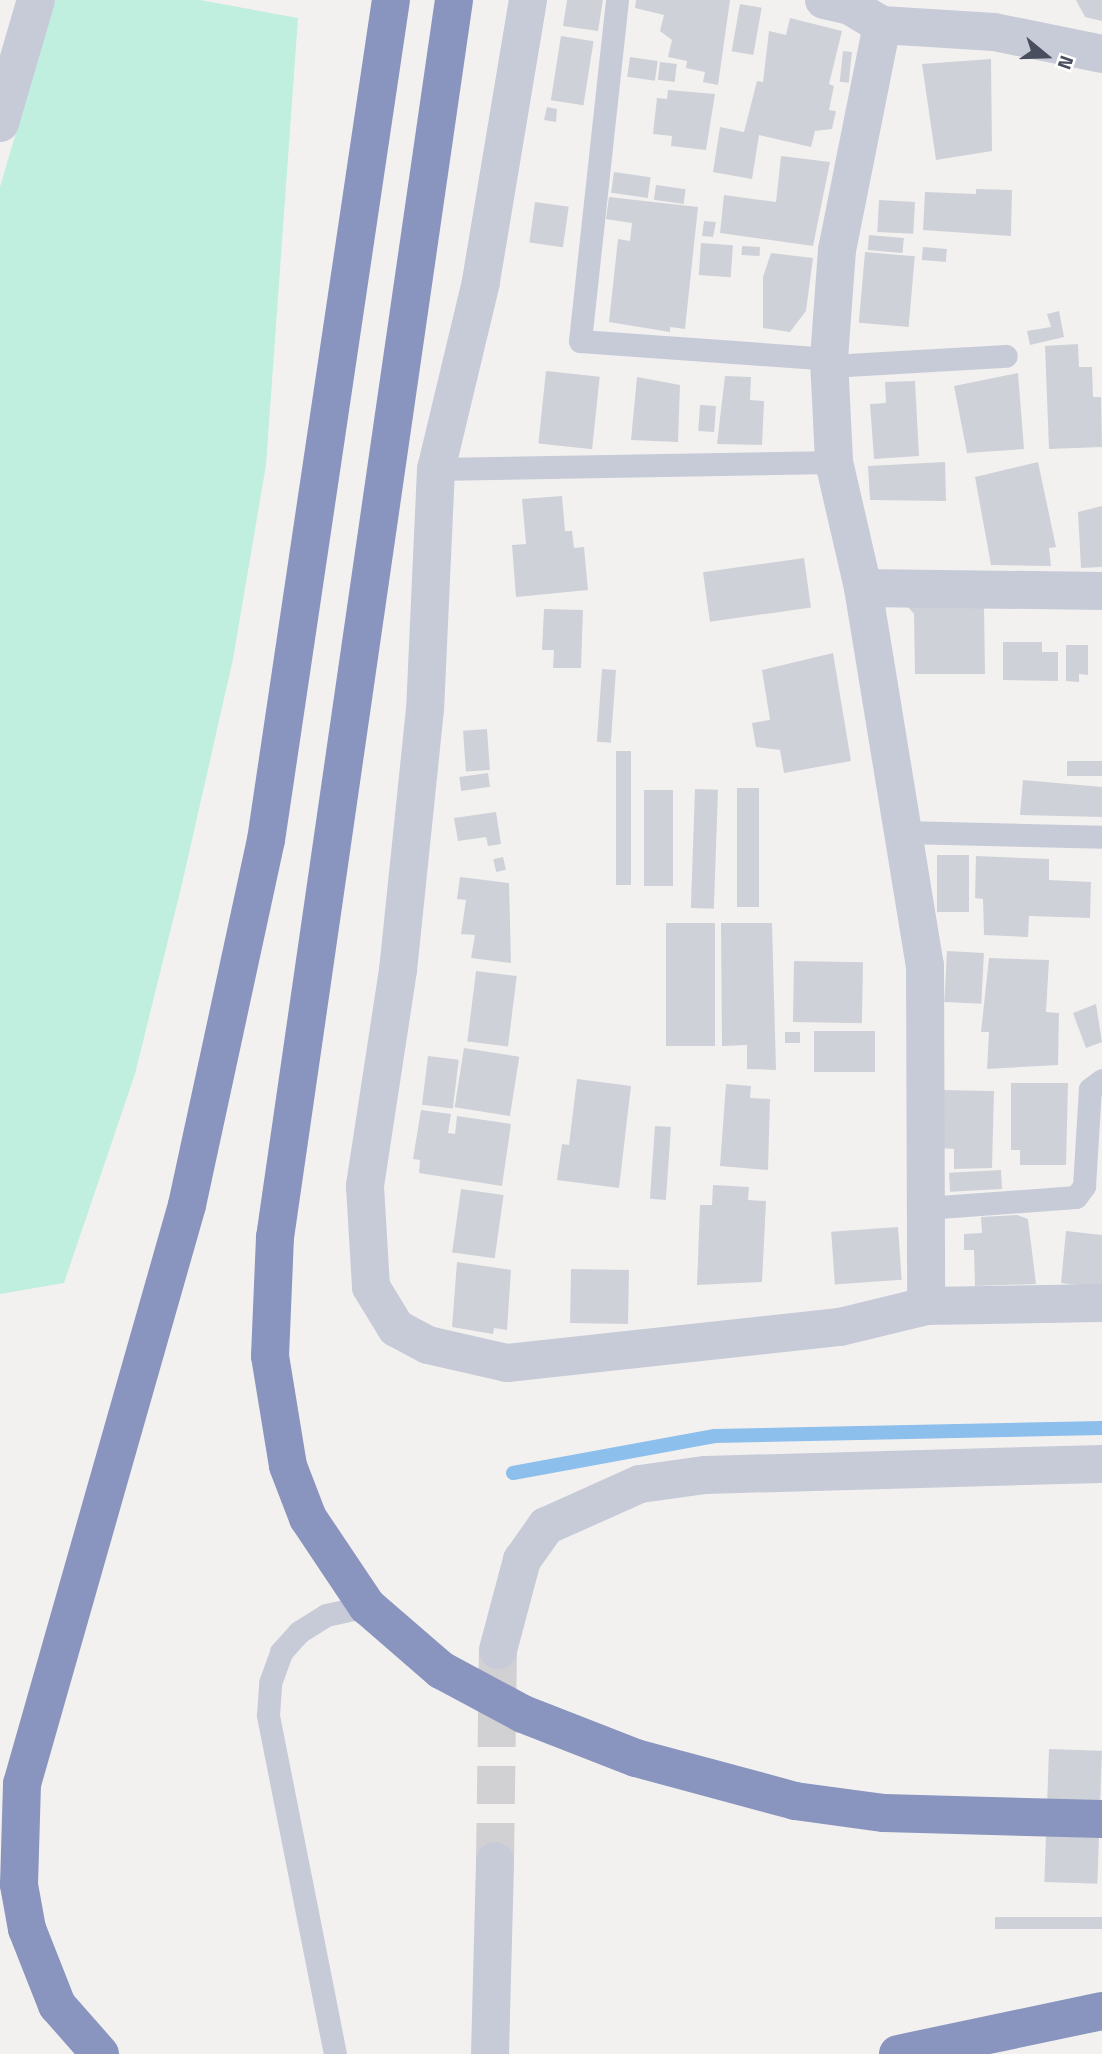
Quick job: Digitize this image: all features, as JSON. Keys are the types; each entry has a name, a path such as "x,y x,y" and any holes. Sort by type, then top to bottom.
{"highway":[{"path":"100,2054 57,2005 27,1929 19,1885 22,1784 187,1205 266,840 391,0"},
{"path":"454,0 344,726 324,925 270,1297 275,1410 288,1466 308,1518 368,1606 441,1670 479,1693 636,1758 837,1808 1102,1819"},
{"path":"898,2054 1102,2011"}],"street":[{"path":"0,123 36,0"},
{"path":"528,0 481,282 436,469 425,709 398,970 365,1186 372,1287 396,1328 428,1345 507,1363 840,1326 926,1306 1102,1303"},
{"path":"926,1306 925,965 863,588 834,462 830,363 851,8 946,15 994,32 1102,54"},
{"path":"863,588 1102,591"},
{"path":"498,1650 522,1560 547,1526 640,1484 705,1475 1102,1464"},
{"path":"491,2054 495,1861"}],"lane":[{"path":"617,0 580,341 830,363 1006,356"},
{"path":"436,469 834,462"},
{"path":"903,832 1102,837"},
{"path":"926,1208 1076,1196 1084,1185 1090,1089 1102,1080"},
{"path":"335,2054 268,1715 270,1683 281,1653 299,1632 326,1615 368,1606"}],"green space":[{"path":"55,0 200,0 298,18 266,465 233,659 182,884 135,1074 64,1283 0,1294 0,187"}],"building":[{"path":"567,0 603,0 598,31 563,26"},
{"path":"636,0 730,0 718,85 703,82 705,72 686,68 687,61 668,57 672,40 660,31 664,15 635,8"},
{"path":"1076,0 1102,0 1102,21 1085,17"},
{"path":"740,4 762,8 753,55 732,51"},
{"path":"790,18 842,31 829,84 834,86 829,110 836,111 832,129 815,131 811,147 759,135 752,179 713,172 720,127 744,132 757,81 763,82 769,31 786,35"},
{"path":"561,36 594,41 583,105 551,100"},
{"path":"843,51 852,52 849,83 840,82"},
{"path":"630,57 658,61 655,81 627,77"},
{"path":"991,59 992,151 936,160 922,64"},
{"path":"660,62 677,64 675,82 658,80"},
{"path":"668,90 715,94 706,150 671,146 672,136 653,134 657,98 667,99"},
{"path":"547,107 557,109 556,122 544,120"},
{"path":"781,156 830,162 813,246 720,233 724,195 776,202"},
{"path":"614,172 651,177 648,198 611,193"},
{"path":"656,185 686,189 684,204 654,200"},
{"path":"976,189 1012,190 1011,236 923,230 925,192 976,194"},
{"path":"609,197 698,207 685,329 670,327 670,332 609,322 618,239 630,241 632,223 606,219"},
{"path":"879,200 915,202 913,234 877,232"},
{"path":"535,202 569,207 563,247 529,243"},
{"path":"704,221 716,222 713,237 702,236"},
{"path":"869,235 904,238 903,253 868,250"},
{"path":"701,243 733,245 731,277 699,275"},
{"path":"742,246 760,247 760,256 742,255"},
{"path":"923,247 947,249 946,262 922,260"},
{"path":"865,252 915,256 909,327 859,323"},
{"path":"771,253 813,258 806,311 790,332 763,328 763,277"},
{"path":"1059,311 1064,337 1030,345 1027,331 1051,327 1047,314"},
{"path":"1078,344 1079,367 1092,367 1093,397 1101,397 1102,447 1049,449 1045,346"},
{"path":"546,371 600,377 592,449 538,444"},
{"path":"1018,373 1024,449 967,453 954,386"},
{"path":"725,376 751,377 750,400 764,401 762,445 717,444"},
{"path":"637,377 680,385 678,442 631,440"},
{"path":"915,381 919,456 874,459 870,404 886,403 885,382"},
{"path":"700,405 716,406 714,432 698,431"},
{"path":"945,462 946,501 870,500 868,466"},
{"path":"1038,462 1056,547 1049,548 1051,566 991,565 975,477"},
{"path":"562,496 565,531 572,531 574,548 584,547 588,590 516,597 512,545 526,544 522,499"},
{"path":"1102,506 1102,567 1081,568 1078,512"},
{"path":"804,558 811,608 710,622 703,572"},
{"path":"984,606 985,674 915,674 914,614 908,607"},
{"path":"544,609 583,610 581,668 553,668 554,650 542,650"},
{"path":"1003,642 1042,642 1042,652 1058,652 1058,681 1003,680"},
{"path":"1066,645 1088,645 1088,675 1079,674 1079,682 1066,681"},
{"path":"833,653 851,761 784,773 780,750 756,747 752,723 770,720 762,670"},
{"path":"602,669 616,670 611,743 597,742"},
{"path":"487,729 490,770 466,772 463,731"},
{"path":"616,751 631,751 631,885 616,885"},
{"path":"1067,761 1102,761 1102,776 1067,776"},
{"path":"488,773 490,787 461,791 459,777"},
{"path":"1023,780 1102,787 1102,817 1020,815"},
{"path":"737,788 759,788 759,907 737,907"},
{"path":"695,789 718,790 714,909 691,908"},
{"path":"644,790 673,790 673,886 644,886"},
{"path":"496,812 501,844 488,846 486,837 458,841 454,818"},
{"path":"937,855 969,855 969,912 937,912"},
{"path":"976,856 1049,859 1049,880 1091,882 1090,918 1029,916 1028,937 984,935 983,899 975,898"},
{"path":"503,857 506,870 496,872 493,859"},
{"path":"460,877 509,883 511,963 471,958 475,935 461,934 466,900 457,899"},
{"path":"666,923 715,923 715,1046 666,1046"},
{"path":"721,923 772,923 776,1070 747,1069 747,1045 722,1046"},
{"path":"947,951 984,953 981,1004 944,1002"},
{"path":"989,958 1049,960 1046,1012 1059,1013 1058,1065 987,1069 989,1032 981,1032"},
{"path":"794,961 863,962 862,1023 793,1022"},
{"path":"476,971 517,976 508,1046 467,1041"},
{"path":"1096,1004 1102,1042 1086,1048 1073,1013"},
{"path":"814,1031 875,1031 875,1072 814,1072"},
{"path":"785,1032 800,1032 800,1043 785,1043"},
{"path":"464,1048 519,1057 510,1116 455,1107"},
{"path":"428,1056 459,1060 453,1108 422,1105"},
{"path":"577,1079 631,1086 619,1188 557,1180 562,1144 569,1145"},
{"path":"1011,1083 1068,1083 1066,1165 1020,1165 1020,1150 1011,1150"},
{"path":"726,1084 751,1086 750,1098 770,1099 768,1170 720,1166"},
{"path":"942,1090 994,1091 992,1168 954,1169 954,1149 940,1148"},
{"path":"421,1110 451,1114 448,1133 455,1134 457,1116 511,1124 502,1186 419,1173 420,1160 413,1159"},
{"path":"655,1126 671,1127 666,1200 650,1199"},
{"path":"1001,1170 1002,1189 950,1192 949,1173"},
{"path":"713,1185 749,1187 748,1200 766,1201 762,1282 697,1285 700,1205 712,1205"},
{"path":"461,1189 504,1195 495,1258 452,1252"},
{"path":"1017,1215 1028,1219 1036,1284 975,1286 974,1250 964,1250 964,1234 982,1233 981,1217"},
{"path":"898,1227 902,1280 835,1285 831,1232"},
{"path":"1066,1231 1102,1235 1102,1288 1061,1283"},
{"path":"457,1262 511,1270 507,1330 494,1328 493,1334 452,1327"},
{"path":"571,1269 629,1270 628,1324 570,1323"},
{"path":"1049,1749 1102,1751 1097,1884 1044,1882"},
{"path":"995,1917 1102,1917 1102,1929 995,1929"}],"waterway":[{"path":"513,1473 715,1436 1102,1428"}],"tunnel":[{"path":"495,1861 498,1650"}]}
